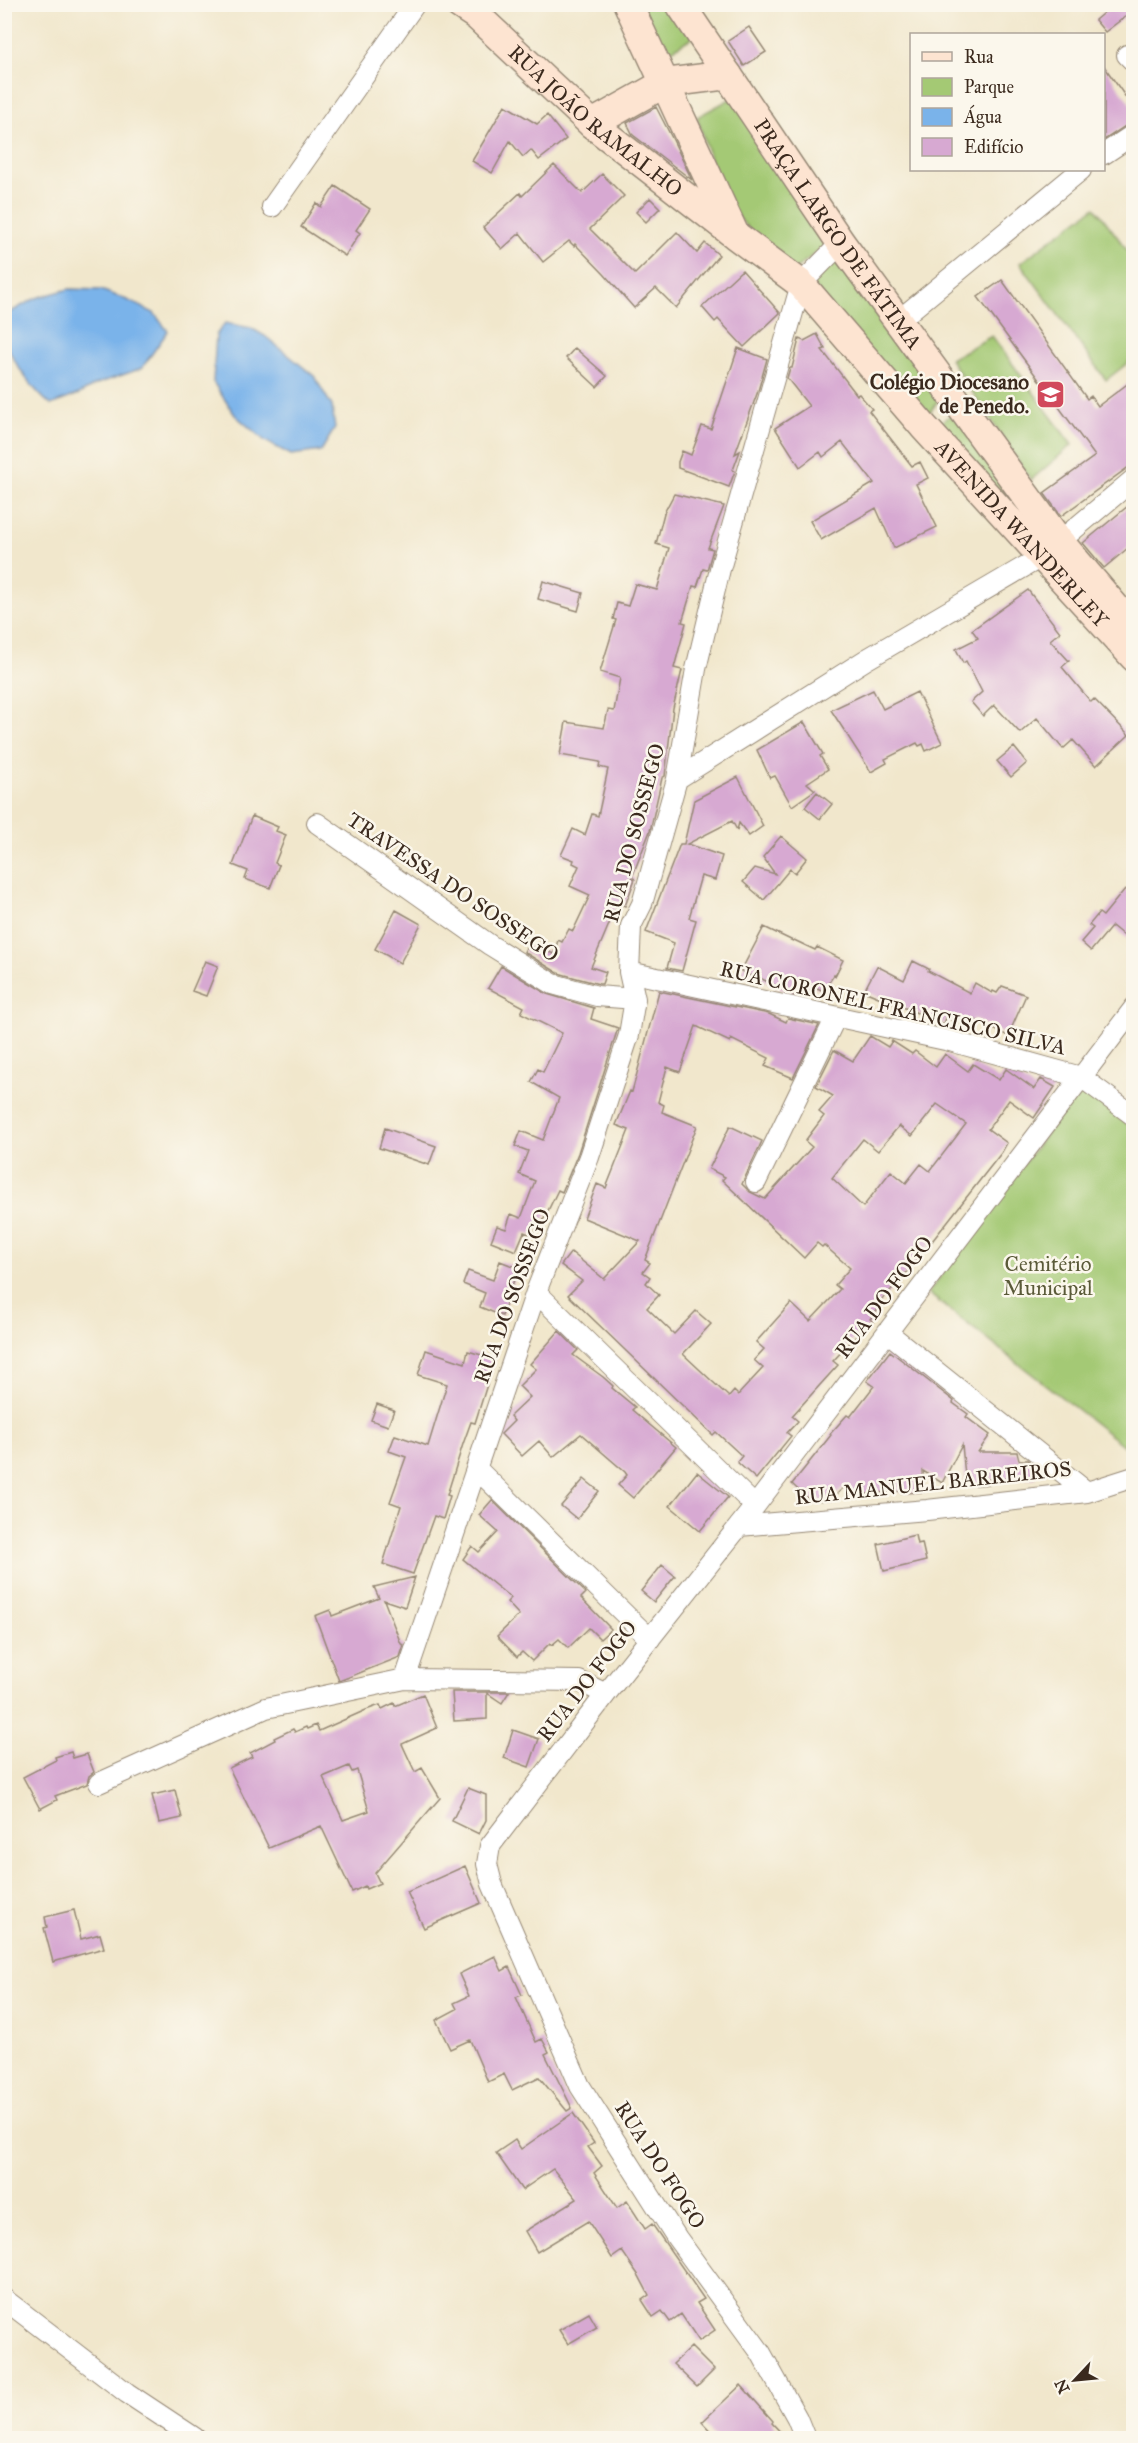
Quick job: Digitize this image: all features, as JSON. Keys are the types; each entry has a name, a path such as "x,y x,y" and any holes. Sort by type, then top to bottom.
{"main road":[{"name":"RUA JOÃO RAMALHO","path":"459,4 477,16 592,124 735,235"},
{"name":"AVENIDA WANDERLEY","path":"628,4 735,235 801,284 923,426 1050,549 1134,657"},
{"name":"PRAÇA LARGO DE FÁTIMA","path":"681,4 717,76 956,399 1050,549 1134,628"},
{"path":"592,124 665,83 717,76"},
{"path":"685,124 688,110 717,76"},
{"path":"923,426 956,399"}],"street":[{"path":"272,207 415,4"},
{"path":"1105,153 1134,134"},
{"path":"899,320 1080,171"},
{"name":"RUA DO SOSSEGO","path":"405,1679 536,1292 589,1157 629,1035 635,999 629,972 631,926 642,904 677,779 696,669 720,569 801,284 841,243"},
{"path":"677,779 867,659 1050,549 1134,479"},
{"name":"TRAVESSA DO SOSSEGO","path":"317,823 535,975 553,984 597,996 635,999"},
{"name":"RUA CORONEL FRANCISCO SILVA","path":"629,972 950,1041 1081,1077 1134,1116"},
{"name":"RUA DO FOGO","path":"805,2439 797,2418 761,2353 677,2238 580,2086 492,1884 487,1864 490,1846 755,1506 1134,1008"},
{"path":"756,1182 836,1017"},
{"path":"536,1292 755,1506"},
{"path":"887,1332 1087,1492"},
{"path":"477,1469 650,1639"},
{"name":"RUA MANUEL BARREIROS","path":"739,1526 927,1510 1087,1492 1132,1478"},
{"path":"99,1783 266,1708 405,1679 579,1681 606,1695"},
{"path":"4,2300 127,2393 195,2439"}],"green space":[{"path":"641,5 683,5 701,32 662,56"},
{"path":"732,98 834,239 795,269 762,246 722,197 697,117"},
{"path":"1095,207 1133,258 1133,359 1106,380 1020,263"},
{"path":"839,250 944,392 926,418 809,281"},
{"path":"992,336 1072,445 1031,480 950,359"},
{"path":"956,411 1045,535 933,429"},
{"name":"Cemitério Municipal","path":"1080,1088 1133,1128 1133,1453 928,1293"}],"water":[{"path":"69,289 101,290 127,300 154,313 168,331 142,368 97,384 51,405 30,384 8,348 4,336 5,315 36,298"},
{"path":"225,323 251,328 265,336 314,376 332,406 335,428 321,451 291,455 265,441 235,415 213,382 216,335"}],"building":[{"path":"1114,4 1134,4 1134,10 1105,32 1095,20"},
{"path":"749,27 766,52 744,66 728,41"},
{"path":"1105,67 1134,109 1134,120 1105,139"},
{"path":"505,105 537,124 547,115 566,139 539,160 531,150 523,157 510,141 492,173 472,161"},
{"path":"656,107 692,180 633,135 627,123"},
{"path":"554,165 582,193 602,174 624,196 590,229 635,274 677,232 697,253 705,243 719,255 676,308 656,288 634,308 575,244 574,246 569,241 543,262 520,233 502,249 483,227 520,193 522,196"},
{"path":"335,186 370,209 356,230 360,233 345,256 301,227 316,203 321,207"},
{"path":"650,198 660,208 646,222 636,212"},
{"path":"742,270 780,313 744,347 718,319 715,322 702,307"},
{"path":"1002,280 1087,399 1091,396 1098,406 1134,379 1134,463 1061,516 1044,493 1095,456 978,297"},
{"path":"817,334 825,349 822,350 857,395 859,394 872,409 869,411 912,466 920,462 928,478 916,484 937,527 894,548 876,508 821,540 810,521 874,483 842,442 823,457 820,452 800,467 775,428 809,406 787,378 792,368 799,339 804,341"},
{"path":"575,348 607,376 597,387 566,358"},
{"path":"738,348 767,359 735,454 740,451 729,487 678,468 678,462 682,451 691,455 702,426 711,429"},
{"path":"674,494 724,506 708,548 713,549 707,570 703,569 697,587 693,586 682,622 686,623 674,668 682,670 673,708 665,776 662,778 650,831 632,877 635,879 625,906 618,903 591,967 606,972 602,984 599,984 558,973 524,952 527,946 554,954 558,940 562,942 569,929 573,931 590,895 570,886 579,866 573,863 574,860 561,855 573,829 585,835 592,814 598,816 608,769 599,767 600,762 560,755 566,722 604,728 608,710 614,711 620,678 600,672 616,620 613,619 617,603 628,606 635,584 657,590 669,548 656,544 664,513"},
{"path":"1134,501 1134,543 1104,568 1083,543"},
{"path":"543,581 583,593 578,611 538,599"},
{"path":"1028,590 1060,632 1050,640 1069,661 1062,667 1091,702 1094,699 1129,735 1096,766 1073,740 1063,749 1037,718 1020,733 994,705 983,716 971,702 982,692 966,661 963,663 956,649 978,638 972,630"},
{"path":"873,690 883,709 917,692 942,743 926,751 923,744 919,746 917,743 885,759 887,763 871,772 831,710"},
{"path":"804,722 823,754 820,756 828,769 807,783 815,790 792,806 775,776 770,778 757,750"},
{"path":"1014,747 1027,763 1011,777 997,761"},
{"path":"738,777 763,826 749,836 739,823 737,830 732,821 687,844 722,856 715,880 701,876 689,918 696,920 682,971 667,968 674,943 646,932 680,844 684,844 694,800"},
{"path":"817,792 832,804 820,819 805,807"},
{"path":"252,816 278,827 276,831 286,835 275,863 279,865 270,888 245,879 248,871 233,865"},
{"path":"781,836 807,858 795,873 790,869 764,900 743,882 755,868 775,874 763,857"},
{"path":"1125,889 1134,895 1134,944 1112,926 1091,951 1081,942 1093,928 1089,925 1099,913 1103,916"},
{"path":"396,910 421,924 400,963 375,949"},
{"path":"764,927 815,950 817,947 843,960 835,976 823,991 810,984 803,997 796,996 741,971"},
{"path":"205,961 218,966 206,996 192,991"},
{"path":"913,961 970,993 975,983 992,993 993,991 997,993 1002,986 1026,995 1008,1036 973,1019 970,1023 956,1016 953,1021 946,1018 944,1024 864,991 877,966 904,980"},
{"path":"501,966 547,994 594,1008 591,1019 618,1028 578,1153 562,1192 558,1190 542,1223 539,1222 534,1236 524,1232 516,1251 491,1241 497,1226 506,1229 511,1214 521,1218 535,1181 519,1174 528,1151 515,1146 521,1131 543,1140 559,1098 531,1082 538,1069 543,1072 562,1033 521,1013 524,1007 488,988"},
{"path":"659,991 769,1014 786,1022 788,1018 819,1025 793,1078 765,1066 769,1058 731,1039 730,1042 696,1026 680,1072 667,1067 658,1102 664,1105 662,1112 697,1126 645,1260 650,1263 643,1272 650,1277 646,1283 659,1295 647,1308 674,1334 696,1311 711,1324 683,1354 729,1397 734,1391 738,1395 763,1368 754,1360 764,1349 756,1342 791,1303 810,1321 840,1289 835,1285 850,1268 824,1245 822,1247 817,1243 804,1258 722,1180 725,1177 709,1169 730,1126 762,1141 742,1184 750,1192 765,1199 812,1147 805,1141 824,1116 819,1112 833,1096 816,1086 834,1050 853,1061 870,1036 888,1047 892,1041 912,1054 915,1051 936,1067 945,1054 968,1071 973,1064 999,1080 1006,1069 1034,1089 1041,1079 1055,1087 1034,1118 1009,1100 988,1129 1007,1143 1002,1152 911,1268 878,1304 881,1306 870,1319 873,1322 863,1333 861,1331 833,1361 838,1365 792,1416 798,1421 787,1433 791,1436 756,1479 737,1462 742,1456 716,1432 713,1435 568,1295 582,1281 561,1265 571,1252 604,1279 640,1241 584,1218 597,1184 606,1188 629,1130 616,1125 630,1091 632,1092","holes":["937,1104 966,1124 930,1171 921,1164 906,1183 891,1171 863,1207 832,1178 863,1139 878,1151 899,1126 912,1136"]},
{"path":"385,1128 436,1146 429,1165 379,1148"},
{"path":"500,1261 518,1268 502,1316 480,1307 485,1293 463,1284 468,1271 493,1280"},
{"path":"559,1331 578,1350 573,1355 603,1377 613,1386 612,1388 635,1407 632,1410 676,1447 633,1498 618,1485 627,1475 625,1472 581,1434 553,1457 539,1441 522,1456 501,1434 514,1421 510,1416 530,1397 519,1386 536,1369 530,1364"},
{"path":"426,1350 465,1363 468,1351 495,1359 475,1423 471,1422 463,1444 447,1495 450,1496 443,1519 434,1516 413,1574 383,1564 401,1506 390,1502 406,1457 389,1451 395,1435 428,1446 447,1384 418,1375"},
{"path":"890,1351 954,1401 953,1403 968,1414 966,1417 990,1435 978,1452 1017,1452 1019,1460 1028,1460 1036,1466 1036,1478 989,1479 989,1484 966,1486 962,1445 942,1483 923,1471 924,1492 901,1493 901,1491 853,1495 844,1487 830,1501 809,1500 792,1484 830,1434 847,1415 850,1417 874,1386 867,1381"},
{"path":"377,1404 394,1410 388,1426 371,1420"},
{"path":"697,1472 728,1497 700,1531 670,1506"},
{"path":"584,1479 599,1491 577,1519 561,1506"},
{"path":"492,1500 586,1593 581,1598 611,1629 600,1639 589,1628 568,1648 559,1639 552,1645 550,1643 532,1661 522,1652 517,1657 497,1636 519,1615 507,1602 511,1598 463,1559 472,1546 479,1552 498,1532 479,1515"},
{"path":"915,1535 917,1544 922,1543 926,1561 884,1571 878,1544"},
{"path":"662,1565 675,1576 654,1602 641,1591"},
{"path":"415,1577 405,1607 384,1600 401,1644 404,1645 400,1657 339,1681 315,1616 330,1610 332,1616 379,1598 374,1587"},
{"path":"452,1692 509,1692 502,1703 487,1693 487,1719 454,1721"},
{"path":"423,1694 437,1728 402,1744 415,1772 422,1768 440,1798 375,1873 380,1883 352,1892 321,1826 269,1848 229,1768 252,1757 250,1753 293,1729 295,1732 316,1725 319,1731 380,1705 382,1709 394,1703 395,1706","holes":["349,1766 352,1772 357,1770 369,1811 343,1820 323,1777"]},
{"path":"513,1730 539,1739 529,1767 504,1758"},
{"path":"71,1752 73,1758 87,1754 94,1772 89,1776 87,1784 55,1796 57,1800 40,1809 23,1777 56,1760 55,1757"},
{"path":"468,1788 486,1795 486,1820 479,1834 452,1821"},
{"path":"175,1790 182,1818 159,1823 152,1795"},
{"path":"465,1866 481,1903 424,1928 407,1892"},
{"path":"74,1910 81,1939 100,1934 104,1948 53,1962 44,1928 47,1927 45,1917"},
{"path":"495,1956 502,1971 509,1967 522,1995 516,1997 536,2042 542,2039 549,2052 545,2054 572,2108 567,2111 539,2077 512,2090 504,2074 488,2082 470,2040 450,2049 436,2020 457,2009 454,2003 469,1996 459,1974"},
{"path":"573,2113 594,2143 588,2147 602,2166 594,2173 617,2208 627,2201 645,2229 652,2224 704,2299 697,2303 715,2330 699,2341 681,2314 670,2322 662,2311 653,2317 642,2300 649,2295 639,2276 622,2251 612,2258 588,2221 537,2252 525,2231 577,2199 553,2169 522,2190 496,2153 515,2140 521,2149"},
{"path":"589,2313 597,2327 568,2344 559,2330"},
{"path":"691,2347 714,2370 697,2387 673,2364"},
{"path":"741,2385 787,2439 718,2439 702,2422"}],"place":[{"name":"Colégio Diocesano de Penedo.","path":"1050,394"}]}
